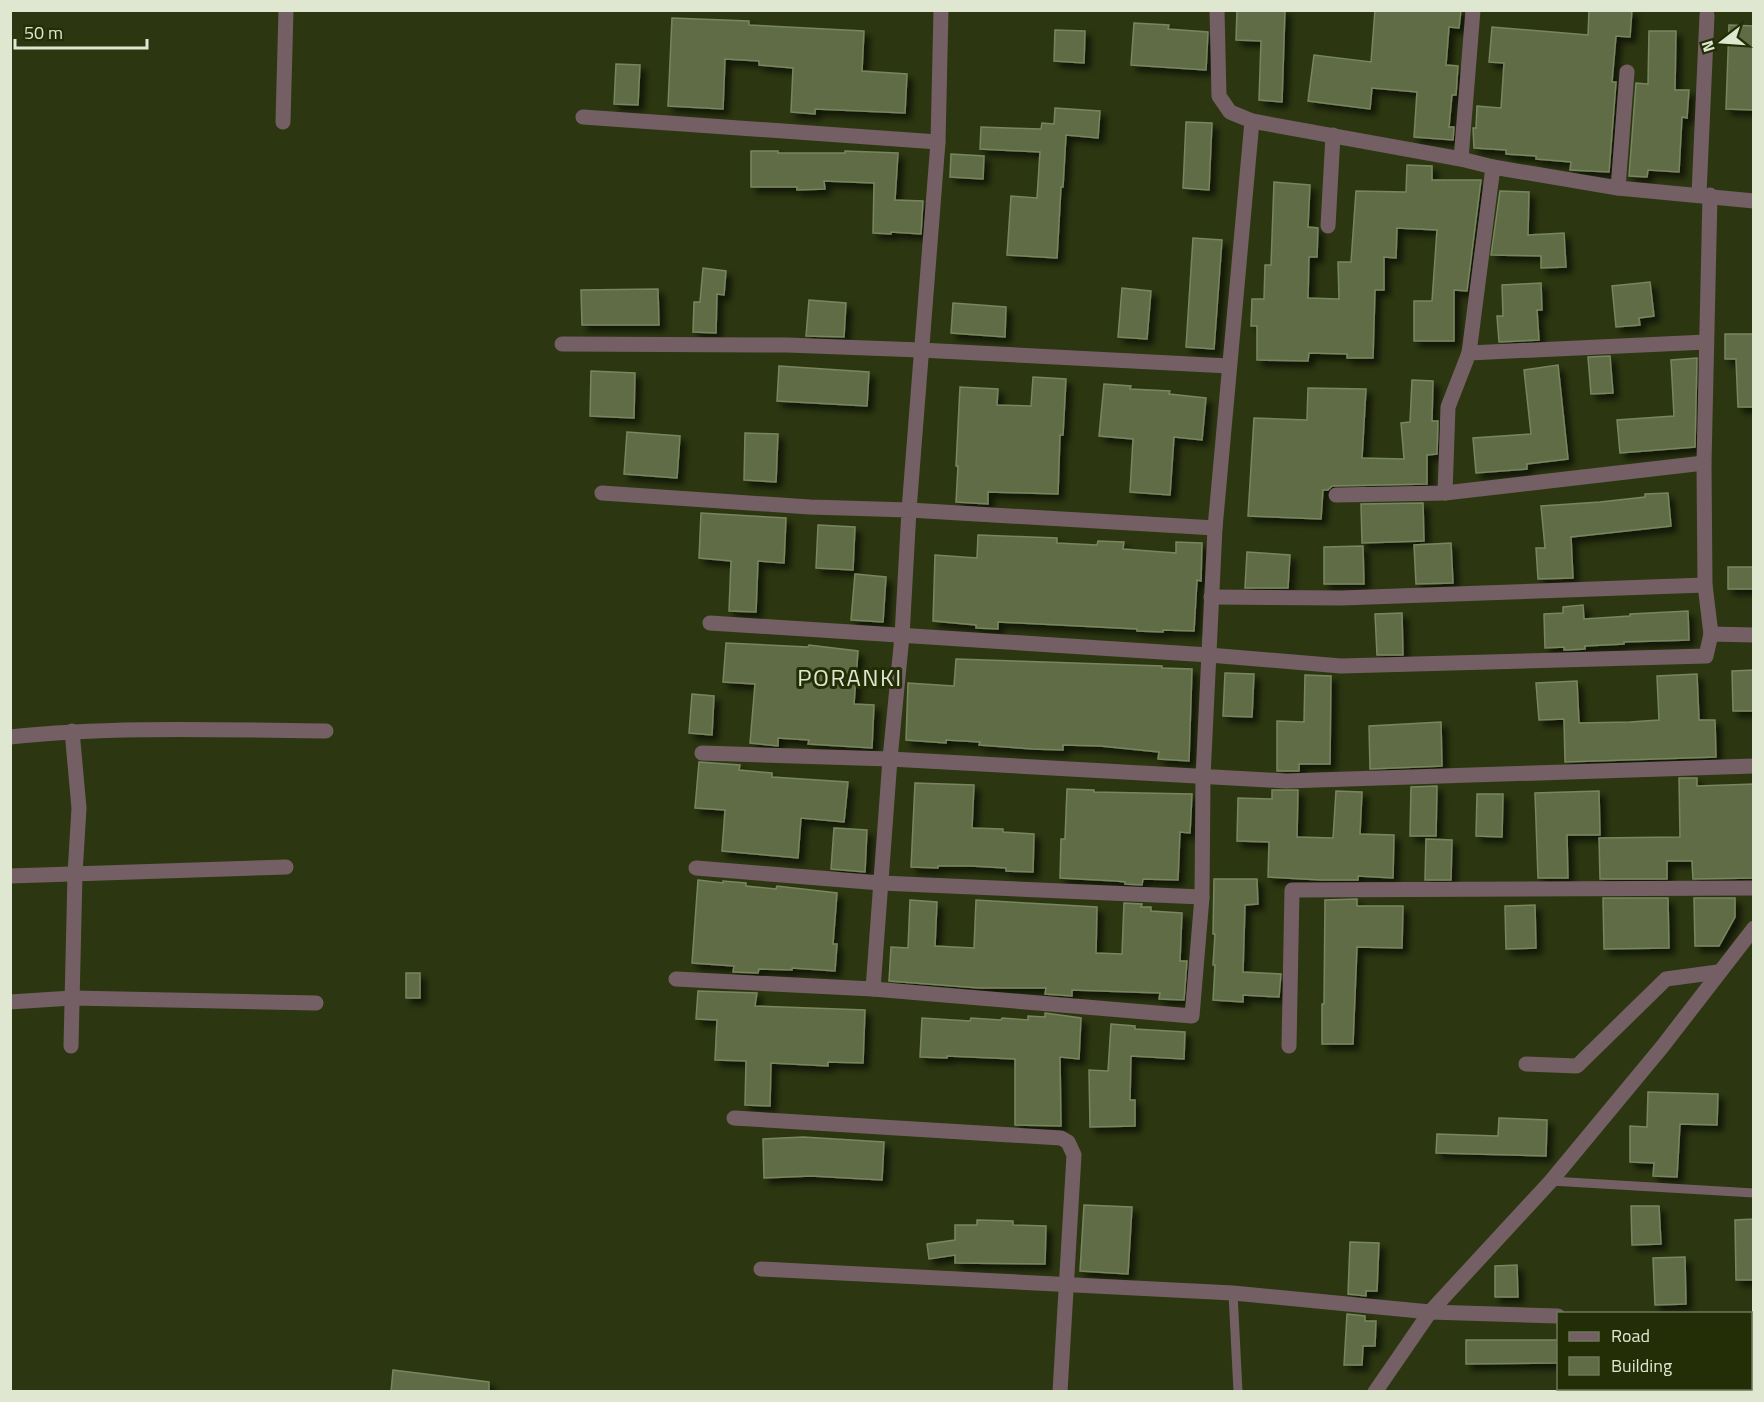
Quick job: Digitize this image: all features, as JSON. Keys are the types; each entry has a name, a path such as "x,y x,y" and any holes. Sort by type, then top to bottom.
{"street":[{"path":"283,122 285,10"},
{"path":"873,989 890,759 902,636 920,350 938,142 941,10"},
{"path":"1217,10 1220,96 1230,112 1252,121 1461,159 1493,167 1618,188 1754,201"},
{"path":"1461,159 1473,10"},
{"path":"710,623 1209,655 1341,666 1706,656 1711,634 1705,585 1704,464 1707,15"},
{"path":"1618,188 1627,72"},
{"path":"583,117 938,142"},
{"path":"676,979 873,989 1192,1016 1202,897 1203,777 1215,528 1252,121"},
{"path":"1328,226 1333,135"},
{"path":"1446,493 1448,407 1469,353 1493,167"},
{"path":"1469,353 1706,342"},
{"path":"562,344 787,345 1229,366"},
{"path":"1336,495 1446,493 1704,464"},
{"path":"602,493 810,507 909,510 1215,528"},
{"path":"1211,597 1341,598 1705,585"},
{"path":"1711,634 1754,634"},
{"path":"10,737 72,731 131,729 326,731"},
{"path":"71,1046 75,873 79,808 72,731"},
{"path":"702,753 890,759 1286,781 1754,766"},
{"path":"10,876 286,867"},
{"path":"696,868 881,882 1202,897"},
{"path":"1289,1046 1292,890 1754,888"},
{"path":"1375,1392 1430,1312 1551,1181 1662,1047 1754,928"},
{"path":"1526,1064 1577,1066 1665,979 1718,972"},
{"path":"10,1002 72,998 316,1003"},
{"path":"734,1118 1061,1138 1068,1142 1074,1155 1060,1392"},
{"path":"761,1269 1233,1293 1430,1312 1557,1316"}],"lane":[{"path":"1551,1181 1754,1193"},
{"path":"1233,1293 1238,1392"}],"building":[{"path":"1237,10 1285,10 1282,102 1259,100 1261,41 1236,40"},
{"path":"1375,10 1461,10 1459,28 1449,27 1446,65 1458,66 1456,95 1452,95 1449,127 1454,127 1453,140 1414,137 1417,92 1372,88 1370,109 1308,101 1314,55 1371,62"},
{"path":"1589,10 1632,10 1630,37 1616,36 1612,82 1616,82 1609,172 1570,170 1571,162 1506,154 1506,150 1474,148 1473,128 1476,128 1477,106 1501,108 1504,63 1489,62 1492,27 1588,35"},
{"path":"672,18 749,21 749,25 864,31 862,71 907,74 905,113 815,109 815,114 791,112 793,68 759,65 759,61 725,59 723,109 668,106"},
{"path":"1134,23 1169,25 1168,29 1208,32 1206,70 1131,65"},
{"path":"1729,25 1754,26 1754,110 1726,109"},
{"path":"1055,30 1085,31 1084,63 1054,61"},
{"path":"1649,31 1676,31 1675,90 1689,90 1687,118 1682,117 1679,172 1648,170 1647,177 1629,176 1636,83 1648,84"},
{"path":"616,64 640,65 638,105 614,104"},
{"path":"1055,108 1100,111 1098,138 1066,135 1057,258 1007,255 1011,196 1037,198 1040,152 980,149 981,127 1041,129 1042,123 1054,124"},
{"path":"1186,122 1212,123 1209,190 1183,188"},
{"path":"751,151 898,153 895,200 923,201 921,234 873,233 874,183 824,181 825,189 797,190 797,187 751,187"},
{"path":"951,154 984,156 983,179 950,177"},
{"path":"1407,165 1432,166 1432,180 1481,180 1467,291 1454,290 1454,341 1414,341 1414,301 1432,301 1437,230 1397,228 1396,258 1384,257 1384,290 1375,290 1373,358 1347,358 1347,354 1309,353 1308,361 1257,360 1257,326 1251,326 1252,299 1264,299 1265,265 1271,265 1274,182 1310,185 1308,227 1318,228 1317,257 1309,257 1308,298 1339,299 1338,262 1351,262 1356,191 1406,192"},
{"path":"1500,191 1529,192 1528,235 1564,233 1566,267 1541,268 1541,256 1491,255"},
{"path":"1193,238 1222,240 1214,349 1186,347"},
{"path":"703,268 726,271 724,295 717,294 716,333 693,332 694,302 700,302"},
{"path":"1650,282 1654,316 1639,318 1640,325 1616,327 1612,286"},
{"path":"1541,283 1542,310 1537,310 1539,340 1499,342 1497,316 1503,316 1502,285"},
{"path":"1122,288 1151,291 1147,339 1118,337"},
{"path":"658,289 659,325 582,325 581,290"},
{"path":"809,300 846,303 844,337 806,336"},
{"path":"953,303 1006,307 1005,337 951,333"},
{"path":"1725,334 1754,334 1754,407 1738,407 1736,359 1725,359"},
{"path":"1610,356 1613,393 1591,394 1588,357"},
{"path":"1697,358 1695,447 1620,453 1617,420 1674,416 1671,360"},
{"path":"1558,365 1568,459 1527,464 1527,469 1476,473 1473,438 1531,434 1524,370"},
{"path":"779,366 869,372 867,406 777,401"},
{"path":"591,371 635,373 634,418 590,416"},
{"path":"1033,377 1066,379 1063,435 1060,435 1058,494 988,492 988,504 956,502 960,387 998,389 997,405 1031,406"},
{"path":"1412,380 1433,381 1432,421 1438,421 1437,454 1427,455 1427,484 1332,486 1328,490 1323,490 1321,519 1248,516 1254,418 1307,420 1308,388 1366,389 1362,458 1404,459 1401,423 1410,422"},
{"path":"1104,384 1131,386 1130,389 1170,391 1169,394 1206,398 1202,440 1174,437 1170,495 1130,492 1133,439 1099,436"},
{"path":"627,432 680,436 677,478 624,474"},
{"path":"745,433 778,434 776,482 744,480"},
{"path":"1668,493 1671,526 1571,537 1573,578 1538,579 1536,548 1545,548 1541,506 1600,502 1645,497 1645,494"},
{"path":"1423,503 1424,541 1362,543 1361,504"},
{"path":"701,513 786,518 784,563 758,561 756,612 729,611 731,561 699,558"},
{"path":"818,525 855,527 853,570 816,568"},
{"path":"978,535 1057,538 1057,543 1097,545 1098,541 1124,542 1123,549 1176,553 1176,542 1202,543 1201,581 1197,580 1194,631 1137,631 1137,629 998,622 998,629 933,621 935,555 977,558"},
{"path":"1451,543 1453,583 1416,584 1414,545"},
{"path":"1363,546 1364,584 1324,584 1324,547"},
{"path":"1247,552 1290,555 1288,588 1245,588"},
{"path":"1728,567 1754,567 1754,589 1728,589"},
{"path":"855,574 886,577 883,622 851,620"},
{"path":"1583,605 1584,619 1688,611 1689,640 1624,642 1624,644 1585,646 1585,649 1545,648 1544,614 1563,613 1563,607"},
{"path":"1402,613 1403,655 1377,655 1375,614"},
{"path":"726,643 808,647 809,645 858,651 854,704 874,705 872,748 808,744 809,740 778,738 778,746 750,743 755,684 723,682"},
{"path":"956,659 1192,669 1189,761 1158,759 1159,752 1100,746 1063,745 1063,750 979,745 980,742 946,740 946,743 906,740 908,683 954,686"},
{"path":"1754,670 1754,711 1733,711 1732,671"},
{"path":"1225,673 1254,674 1252,717 1223,716"},
{"path":"1697,674 1699,720 1715,720 1716,757 1565,762 1564,719 1539,720 1536,683 1577,681 1579,723 1630,722 1659,720 1657,676"},
{"path":"1305,675 1331,676 1330,764 1299,764 1299,771 1277,771 1277,721 1304,722"},
{"path":"692,694 714,696 712,735 689,733"},
{"path":"1441,722 1442,766 1370,769 1369,726"},
{"path":"699,762 740,765 739,770 772,773 772,777 848,782 844,822 801,818 798,858 722,851 725,810 695,808"},
{"path":"1679,778 1697,778 1697,786 1754,784 1754,878 1693,879 1692,861 1667,861 1667,879 1600,879 1599,838 1680,837"},
{"path":"915,783 974,785 972,828 1003,829 1003,832 1034,834 1033,872 971,866 911,867"},
{"path":"1437,786 1436,836 1410,836 1411,787"},
{"path":"1067,789 1094,790 1094,792 1192,794 1190,833 1180,832 1178,880 1143,879 1142,885 1060,878 1061,839 1065,839"},
{"path":"1272,790 1298,790 1297,837 1333,838 1336,791 1362,792 1360,834 1394,835 1393,878 1358,876 1358,880 1321,880 1268,877 1269,842 1237,841 1238,798 1272,799"},
{"path":"1599,791 1600,835 1567,835 1568,878 1538,878 1535,793"},
{"path":"1477,794 1503,794 1502,837 1476,836"},
{"path":"834,828 867,830 865,872 831,869"},
{"path":"1426,839 1452,840 1451,880 1425,880"},
{"path":"1214,879 1257,879 1258,904 1245,905 1243,972 1281,974 1279,997 1243,995 1243,1002 1213,1000"},
{"path":"698,880 837,893 833,944 837,944 835,971 792,968 792,970 759,969 758,973 733,972 734,966 692,963"},
{"path":"1603,898 1668,898 1669,948 1604,949"},
{"path":"1694,898 1735,898 1735,917 1719,946 1695,946"},
{"path":"1357,899 1357,906 1403,906 1402,948 1357,947 1353,1044 1322,1044 1325,900"},
{"path":"910,900 937,902 935,946 974,948 976,900 1097,907 1096,953 1122,954 1124,903 1142,904 1141,907 1151,907 1151,911 1182,913 1180,961 1187,961 1184,1000 1159,999 1160,993 1072,990 1072,996 1045,994 1046,988 979,988 889,981 891,947 908,948"},
{"path":"1535,905 1536,948 1506,949 1505,906"},
{"path":"406,973 420,973 420,998 406,998"},
{"path":"698,991 757,993 755,1006 865,1010 863,1063 828,1062 828,1066 771,1063 770,1106 745,1105 746,1061 715,1060 717,1020 696,1019"},
{"path":"1045,1013 1081,1018 1079,1059 1060,1057 1061,1126 1015,1125 1015,1059 920,1057 922,1018 970,1021 971,1018 1028,1020 1028,1016 1045,1017"},
{"path":"1111,1024 1135,1026 1135,1029 1185,1032 1184,1059 1131,1056 1130,1100 1135,1100 1135,1126 1090,1127 1089,1070 1108,1071"},
{"path":"1648,1092 1718,1094 1717,1125 1680,1124 1677,1177 1653,1176 1654,1163 1630,1162 1630,1126 1647,1127"},
{"path":"1499,1118 1547,1120 1546,1156 1436,1153 1437,1134 1498,1136"},
{"path":"803,1137 884,1142 882,1180 811,1176 764,1178 763,1139"},
{"path":"1084,1205 1132,1207 1128,1274 1080,1271"},
{"path":"1631,1206 1659,1206 1661,1244 1632,1245"},
{"path":"1754,1219 1754,1280 1736,1280 1735,1220"},
{"path":"977,1220 1013,1221 1013,1225 1046,1226 1045,1264 955,1263 955,1255 929,1259 927,1244 955,1240 955,1225 977,1225"},
{"path":"1350,1242 1379,1243 1377,1291 1366,1291 1366,1296 1348,1294"},
{"path":"1685,1257 1686,1304 1655,1305 1653,1258"},
{"path":"1517,1265 1518,1297 1495,1297 1495,1266"},
{"path":"1347,1314 1365,1316 1365,1321 1376,1321 1375,1346 1363,1346 1362,1365 1344,1365"},
{"path":"1466,1340 1557,1340 1557,1363 1466,1364"},
{"path":"393,1370 489,1382 489,1392 391,1392"}],"district":[{"name":"PORANKI","path":"850,677"}]}
